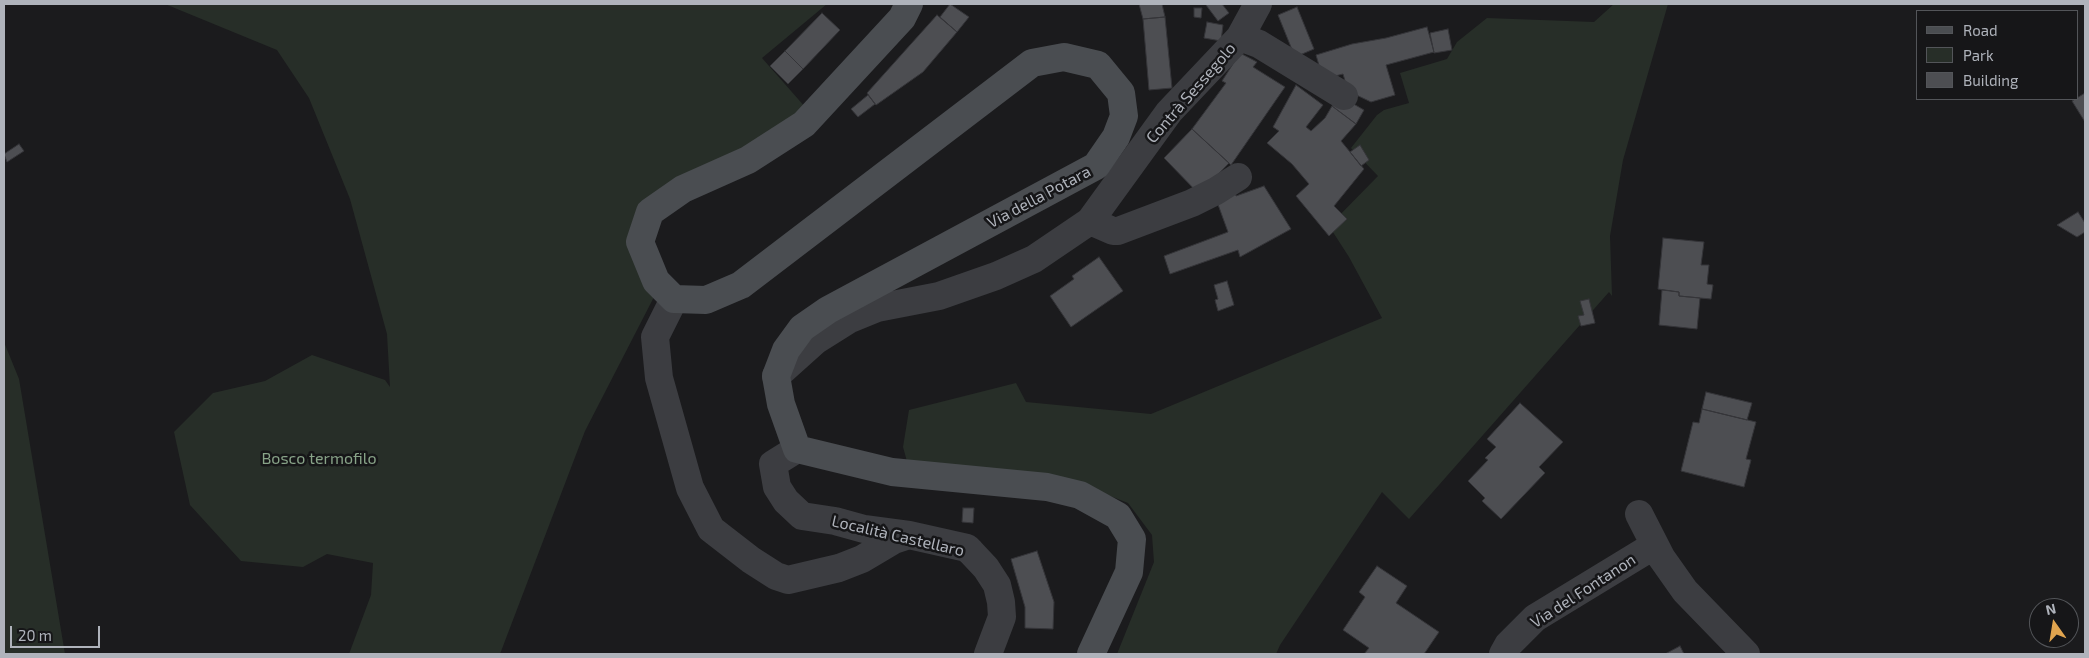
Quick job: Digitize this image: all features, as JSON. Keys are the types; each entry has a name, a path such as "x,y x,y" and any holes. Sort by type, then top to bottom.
{"street":[{"path":"909,4 902,18 804,124 748,160 683,189 650,212 640,242 656,281 674,299 656,337 659,378 667,413 690,488 711,529 751,560 776,576 788,580 839,568 862,559 894,540 909,535"},
{"name":"Contrà Sessegolo","path":"776,376 815,341 850,319 877,308 939,296 996,276 1034,260 1090,221 1169,112 1240,37 1258,4"},
{"name":"Contrà Sessegolo","path":"1240,37 1259,44 1279,58 1298,66 1344,96"},
{"name":"Via della Potara","path":"674,299 706,300 741,285 1032,63 1064,57 1098,65 1121,93 1124,116 1116,137 1096,166 828,310 802,328 786,350 776,376"},
{"path":"1090,221 1113,232 1118,231 1192,203 1238,177"},
{"path":"776,376 781,404 797,449 892,472 1047,487 1080,495 1118,516 1132,539 1129,572 1091,654"},
{"name":"Località Castellaro","path":"797,449 772,464 777,487 786,501 802,516 835,521 864,529 909,535 967,548 986,568 997,585 1002,602 1002,617 988,654"},
{"path":"1640,514 1660,557 1685,591 1746,654"},
{"name":"Via del Fontanon","path":"1503,654 1508,645 1535,618 1645,551"}],"green space":[{"name":"Bosco termofilo","path":"165,4 827,4 762,58 813,116 646,217 655,295 585,431 500,654 349,654 371,595 373,563 327,554 303,567 241,561 190,505 174,432 213,393 265,381 312,355 385,380 390,387 387,334 350,199 309,98 277,50"},
{"path":"1614,4 1668,4 1623,160 1610,236 1612,296 1609,292 1409,519 1382,492 1280,645 1276,654 1117,654 1154,562 1152,535 1128,503 1092,489 908,465 903,447 909,410 1016,383 1026,402 1151,414 1382,318 1349,257 1329,226 1378,176 1351,148 1377,115 1384,110 1409,103 1400,73 1447,59 1457,42 1487,18 1594,22"},
{"path":"4,342 19,379 65,654 4,654"}],"building":[{"path":"950,4 969,17 957,32 940,17"},
{"path":"1139,4 1162,4 1165,17 1143,19"},
{"path":"1222,4 1229,13 1218,21 1206,5"},
{"path":"1297,7 1314,49 1295,57 1278,15"},
{"path":"1194,8 1202,8 1201,18 1194,17"},
{"path":"822,13 840,30 803,69 785,51"},
{"path":"937,15 957,32 923,72 876,105 867,93"},
{"path":"1165,17 1172,88 1149,90 1143,19"},
{"path":"1207,22 1223,25 1221,41 1204,38"},
{"path":"1427,27 1434,52 1386,65 1395,95 1371,102 1348,91 1343,74 1323,79 1316,55 1352,44 1386,38"},
{"path":"1448,29 1452,50 1434,53 1430,33"},
{"path":"785,51 803,69 788,84 770,66"},
{"path":"1240,53 1257,62 1253,67 1285,87 1231,165 1192,129 1226,83 1222,81"},
{"path":"1296,85 1323,105 1306,127 1311,131 1325,118 1332,106 1356,124 1341,141 1364,169 1334,206 1347,219 1329,236 1296,196 1309,184 1292,164 1267,143 1279,131 1273,127"},
{"path":"2085,93 2085,122 2072,101 2079,100 2079,97"},
{"path":"868,95 875,104 858,117 851,109"},
{"path":"1338,95 1364,110 1356,124 1332,106"},
{"path":"1192,129 1229,163 1199,194 1164,158"},
{"path":"19,144 24,151 7,162 4,154"},
{"path":"1360,145 1369,160 1361,166 1350,152"},
{"path":"1264,186 1291,229 1240,257 1238,250 1170,274 1164,256 1228,232 1216,199 1235,192 1236,196"},
{"path":"2078,212 2085,223 2085,232 2077,237 2057,225"},
{"path":"1663,238 1704,242 1701,265 1709,265 1707,284 1713,285 1711,299 1679,296 1679,292 1658,289"},
{"path":"1099,257 1123,291 1071,327 1050,296 1074,279 1072,276"},
{"path":"1227,281 1234,305 1218,311 1215,300 1218,299 1214,285"},
{"path":"1662,290 1679,292 1679,296 1700,298 1697,329 1659,325"},
{"path":"1589,299 1595,323 1581,326 1578,316 1584,315 1580,301"},
{"path":"1706,392 1752,403 1747,420 1702,409"},
{"path":"1520,403 1563,442 1539,467 1545,473 1501,519 1482,501 1485,498 1468,481 1488,460 1485,458 1496,447 1487,439"},
{"path":"1702,409 1756,422 1746,459 1751,460 1744,487 1681,471 1693,422 1699,423"},
{"path":"963,508 974,508 973,523 962,522"},
{"path":"1037,551 1054,602 1053,629 1025,628 1025,607 1011,559"},
{"path":"1377,566 1407,586 1396,603 1439,632 1424,654 1364,654 1369,648 1343,630 1365,597 1359,592"},
{"path":"1680,646 1684,654 1665,654"}]}
